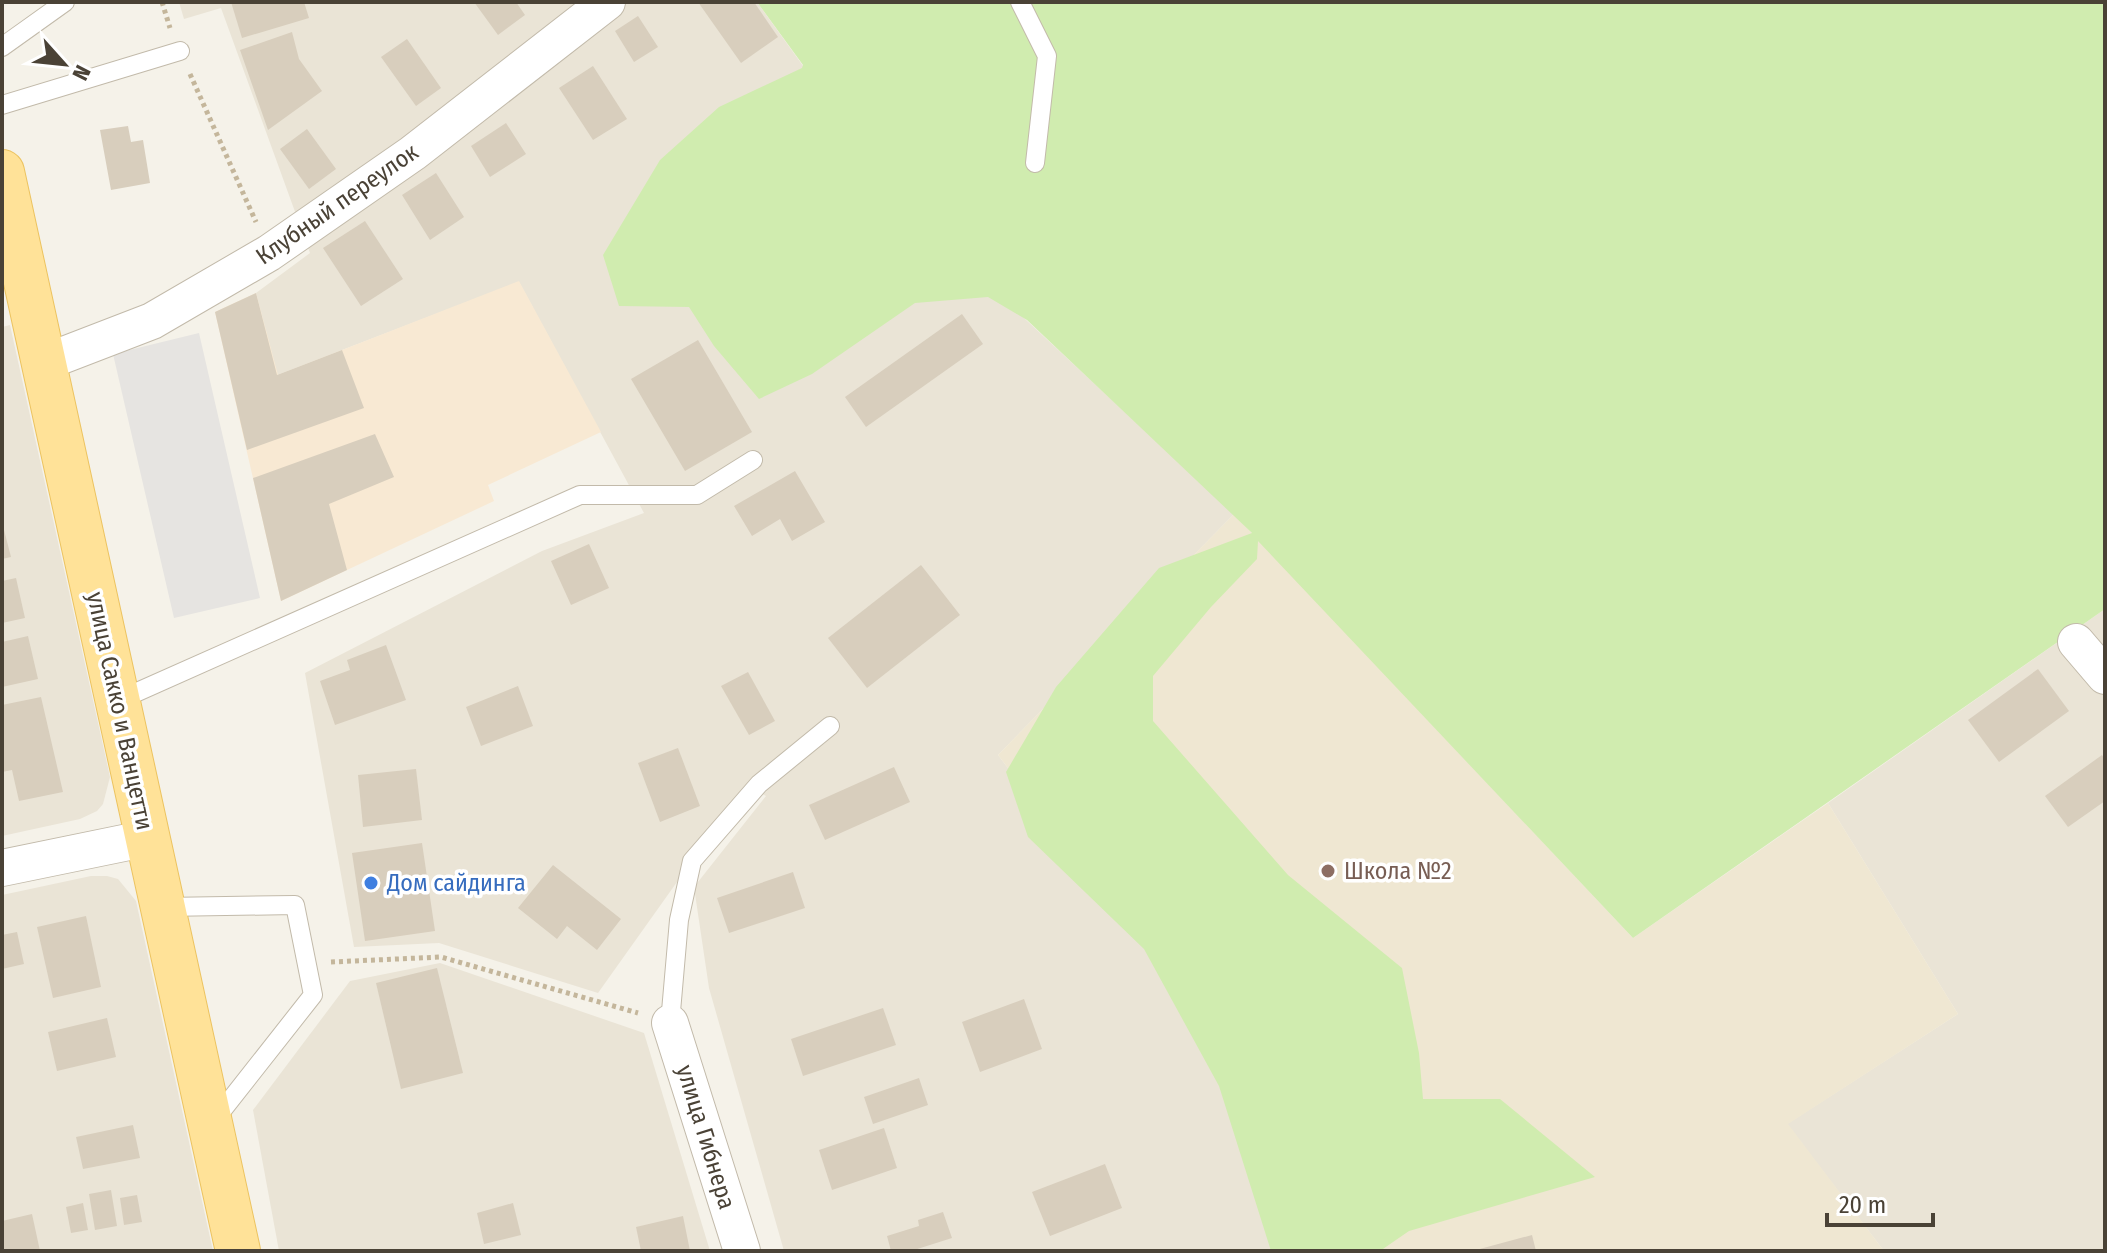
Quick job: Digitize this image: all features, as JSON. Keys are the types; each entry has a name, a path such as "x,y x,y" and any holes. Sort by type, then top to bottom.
{"main road":[{"name":"улица Сакко и Ванцетти","path":"2,172 21,297 43,363 238,1251"}],"street":[{"name":"Клубный переулок","path":"43,363 152,321 269,253 413,153 607,2"},
{"path":"2076,642 2105,676"},
{"path":"2,868 148,838"},
{"name":"улица Гибнера","path":"670,1023 742,1251"}],"lane":[{"path":"2,47 65,2"},
{"path":"1020,2 1047,56 1035,163"},
{"path":"2,105 180,51"},
{"path":"117,701 580,495 697,495 753,460"},
{"path":"670,1023 679,920 692,861 759,784 830,726"},
{"path":"164,907 295,905 313,995 211,1124"}],"path":[{"path":"162,2 180,51 269,253"},
{"path":"306,963 441,957 670,1023"}],"shaded area":[{"path":"179,2 757,2 904,206 1234,514 998,755 1244,1077 1299,1251 784,1251 709,988 694,887 766,796 746,785 598,993 439,943 354,947 305,673 542,551 644,513 519,282 277,375 256,293 310,253 221,8 184,19"},
{"path":"519,281 601,432 488,485 494,501 281,601 215,312 256,293 278,375"},
{"path":"10,325 110,777 103,804 97,811 80,819 2,836 2,327"},
{"path":"199,333 260,598 174,618 113,354"},
{"name":"Школа №2","path":"1234,514 1633,938 1828,803 1958,1014 1788,1124 1884,1251 1299,1251 1244,1077 998,755"},
{"path":"2105,609 2105,1251 1884,1251 1787,1124 1958,1014 1828,803"},
{"path":"91,876 118,879 136,901 213,1251 2,1251 2,895"},
{"path":"440,963 644,1033 710,1251 279,1251 253,1110 350,981"}],"green space":[{"path":"757,2 2105,2 2105,609 1633,938 1258,541 1257,559 1211,607 1153,676 1153,721 1288,875 1402,968 1419,1053 1423,1099 1500,1099 1595,1177 1409,1231 1380,1251 1271,1251 1219,1086 1144,949 1028,837 1006,772 1056,687 1159,568 1252,533 1027,320 988,297 915,303 812,374 759,399 714,346 689,307 619,306 603,255 660,160 719,107 802,68 803,65"}],"building":[{"path":"231,2 304,2 309,18 242,38"},
{"path":"474,2 516,2 525,15 498,35"},
{"path":"698,2 754,2 778,37 741,63"},
{"path":"638,16 658,47 634,62 615,31"},
{"path":"292,32 299,59 322,91 268,130 240,50"},
{"path":"407,39 441,88 416,106 381,57"},
{"path":"593,66 627,119 593,140 559,88"},
{"path":"506,123 526,154 490,177 471,146"},
{"path":"128,126 131,142 143,140 150,183 111,190 100,130"},
{"path":"307,129 336,169 309,189 280,149"},
{"path":"436,173 464,217 430,240 402,195"},
{"path":"365,221 403,279 361,306 323,248"},
{"path":"256,293 277,375 342,350 364,408 247,450 215,312"},
{"path":"962,314 983,344 866,427 845,397"},
{"path":"698,340 752,432 685,471 631,379"},
{"path":"375,434 394,477 329,504 347,570 281,601 253,478"},
{"path":"795,471 825,522 792,541 780,519 752,536 734,506"},
{"path":"2,522 11,557 2,559"},
{"path":"589,544 609,588 571,605 551,561"},
{"path":"921,565 960,615 867,688 828,638"},
{"path":"16,578 25,618 2,623 2,581"},
{"path":"28,636 38,679 2,687 2,642"},
{"path":"386,645 406,700 335,725 320,681 350,670 347,660"},
{"path":"2038,669 2069,711 1999,762 1968,720"},
{"path":"748,672 775,721 749,735 721,686"},
{"path":"518,686 533,726 481,746 466,707"},
{"path":"41,697 63,792 19,801 12,770 2,772 2,705"},
{"path":"678,748 700,806 660,822 638,763"},
{"path":"2102,755 2105,760 2105,801 2068,827 2045,796"},
{"path":"894,767 910,802 825,840 809,805"},
{"path":"416,769 422,820 363,827 358,775"},
{"path":"422,843 435,931 365,941 352,853"},
{"path":"553,865 621,919 597,950 567,926 557,939 518,908"},
{"path":"793,872 805,908 729,933 717,898"},
{"path":"86,916 101,987 53,998 37,927"},
{"path":"17,932 24,964 2,969 2,935"},
{"path":"437,968 463,1073 401,1089 376,983"},
{"path":"1024,999 1042,1049 980,1072 962,1022"},
{"path":"883,1008 896,1045 803,1076 791,1039"},
{"path":"107,1018 116,1057 57,1071 48,1032"},
{"path":"919,1078 928,1105 873,1124 864,1097"},
{"path":"133,1125 140,1158 83,1169 76,1137"},
{"path":"884,1128 897,1168 832,1190 819,1150"},
{"path":"1105,1164 1122,1208 1050,1236 1032,1192"},
{"path":"111,1190 117,1226 95,1230 89,1194"},
{"path":"137,1195 142,1222 124,1225 120,1198"},
{"path":"83,1203 88,1230 71,1233 66,1207"},
{"path":"513,1203 521,1235 484,1244 477,1213"},
{"path":"943,1212 952,1238 911,1251 891,1251 887,1236 919,1226 918,1220"},
{"path":"32,1214 40,1251 2,1251 2,1221"},
{"path":"683,1216 690,1251 641,1251 636,1227"},
{"path":"1532,1235 1536,1251 1476,1250"}],"place":[{"name":"Школа №2","path":"1328,871"},
{"name":"Дом сайдинга","path":"371,883"}]}
